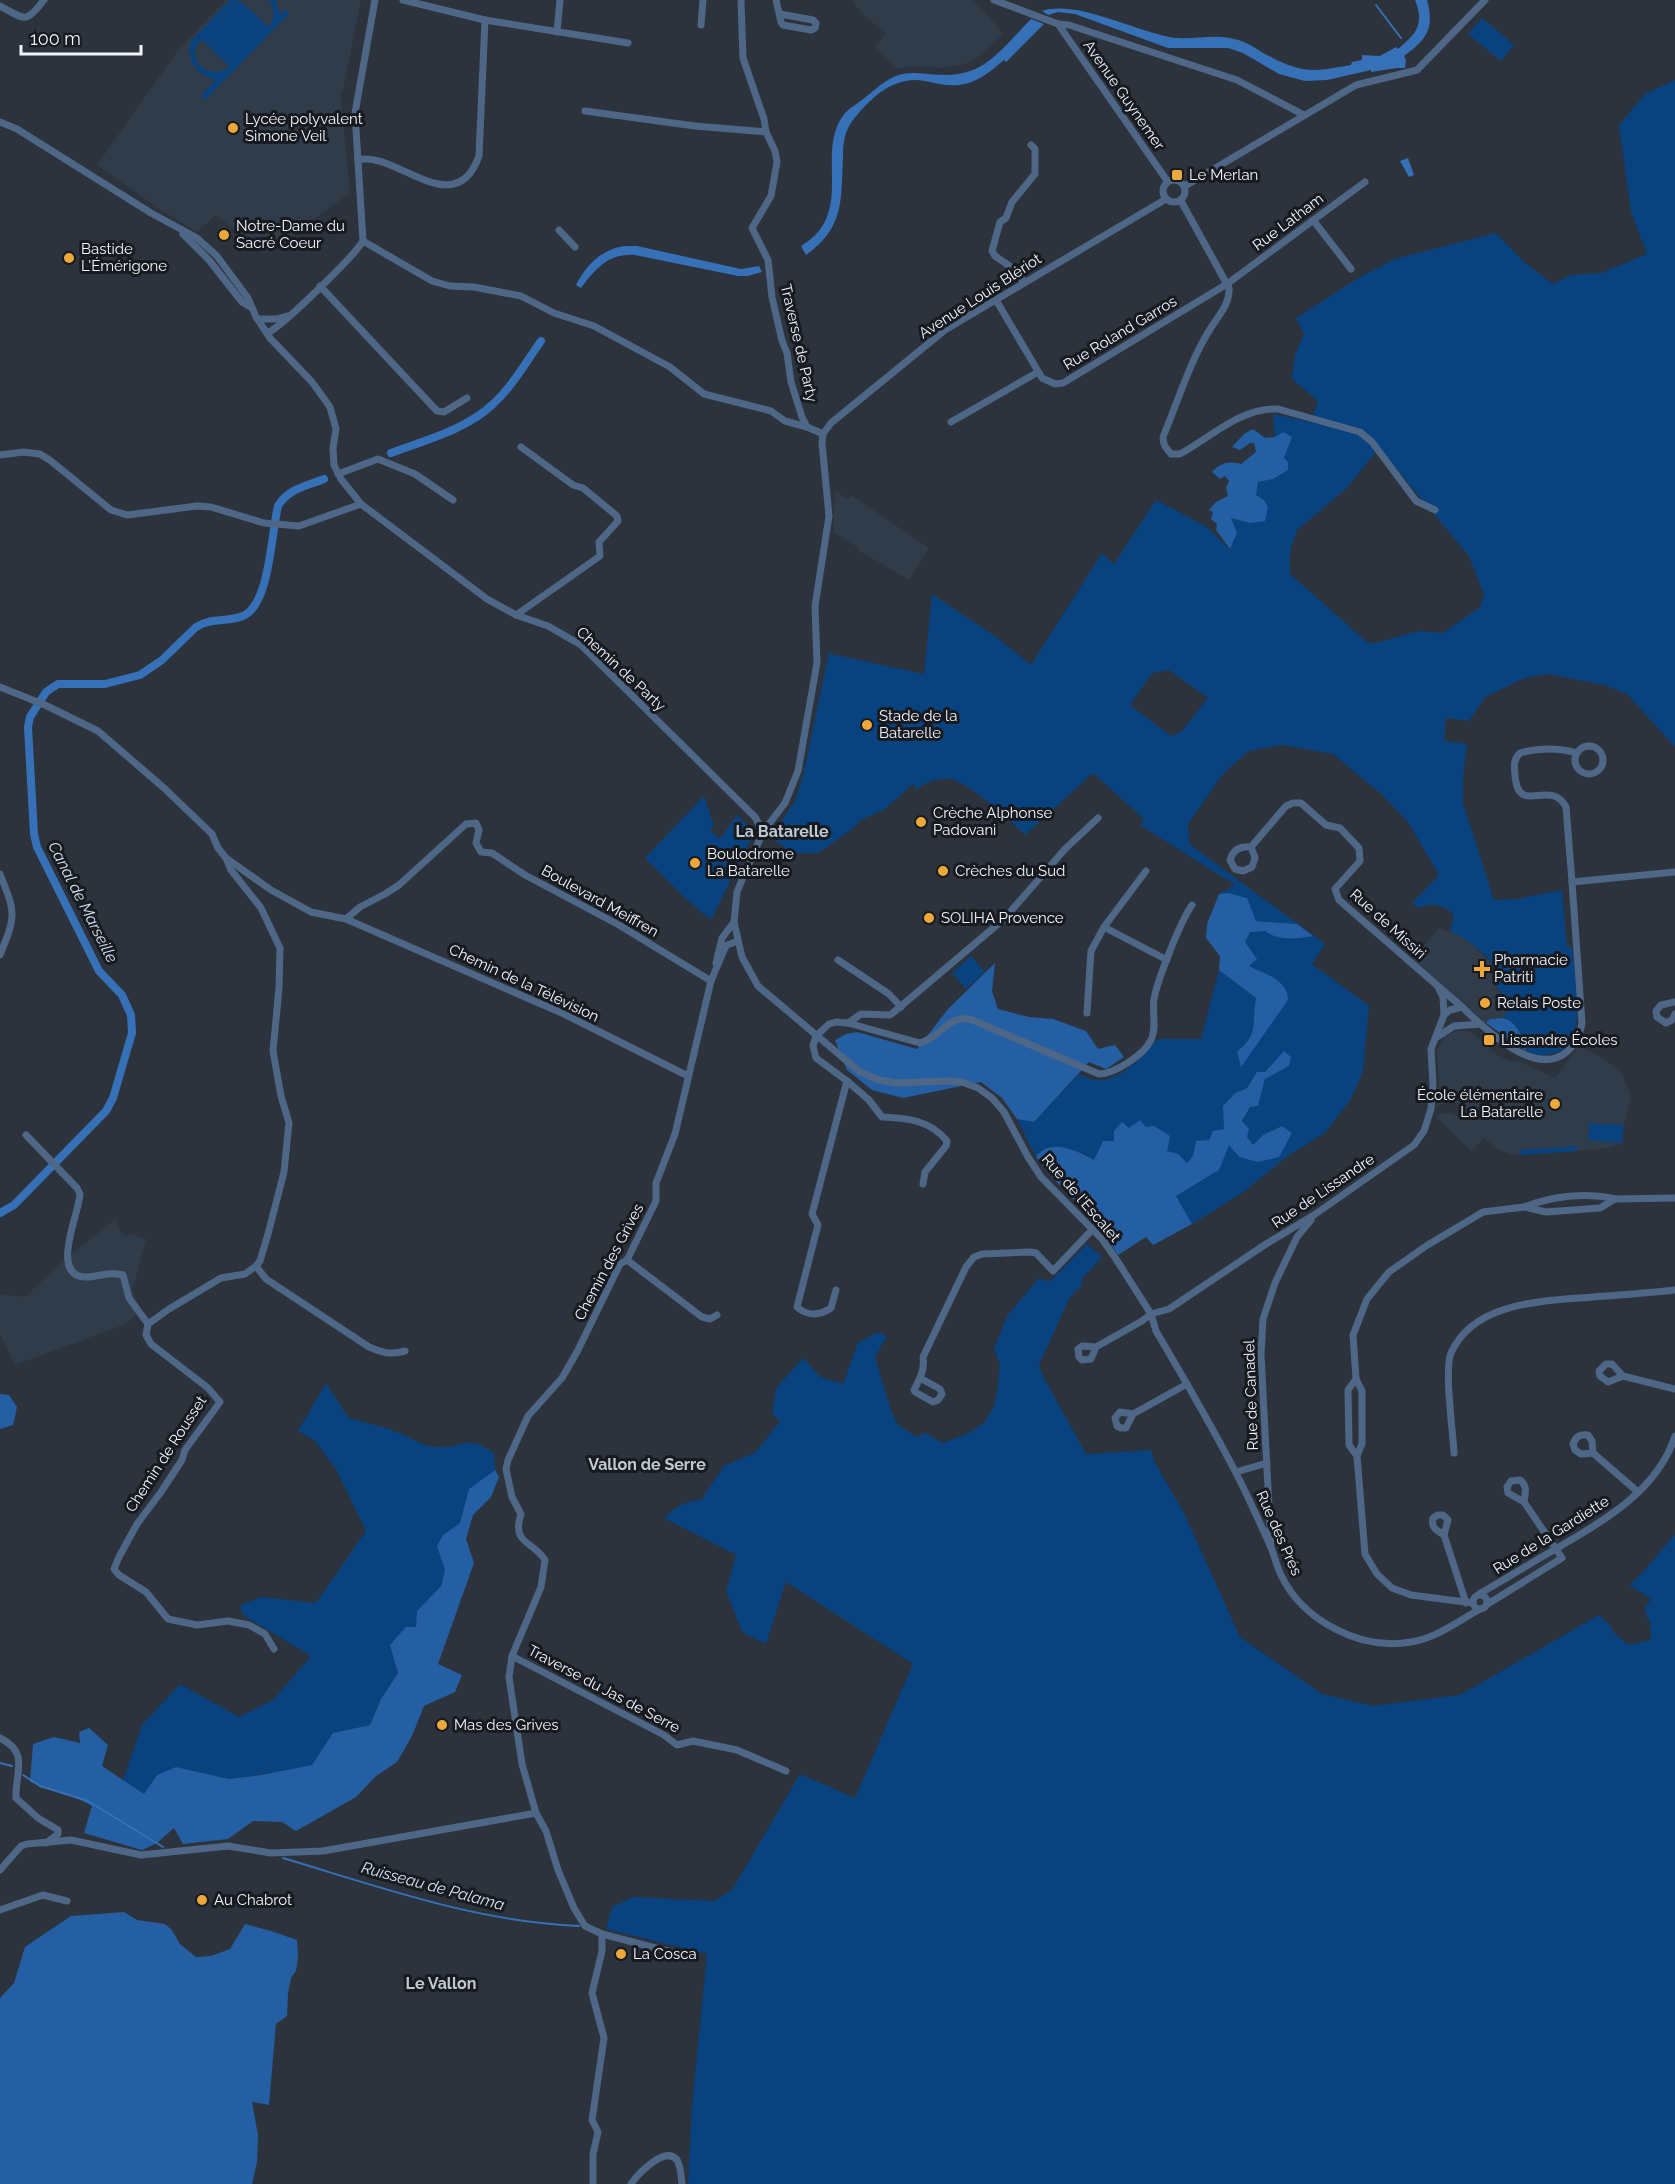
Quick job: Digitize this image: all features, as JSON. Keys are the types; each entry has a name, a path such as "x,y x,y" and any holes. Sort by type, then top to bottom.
{"street":[{"path":"0,6 24,18 32,16 44,0"},
{"path":"0,122 17,129 177,228 209,260 242,302 252,308 267,333 278,327 353,255 363,241 356,103 375,0"},
{"path":"403,0 485,20 628,43"},
{"path":"557,32 560,0"},
{"path":"701,25 704,0"},
{"name":"Traverse de Party","path":"741,0 743,58 777,162 771,196 752,228 768,260 772,297 787,353 791,382 807,427"},
{"path":"776,0 780,14 785,26 811,30 815,28 813,20 780,14"},
{"path":"994,0 1058,24 1069,25 1237,80 1304,115"},
{"path":"1187,185 1176,181 1168,182 1163,191 1166,199 1174,203 1181,201 1185,196 1187,185 1356,84 1417,70 1485,0"},
{"path":"358,160 371,159 438,184 455,183 469,174 478,156 485,20"},
{"name":"Avenue Guynemer","path":"1058,24 1168,182"},
{"path":"585,111 694,126 766,132"},
{"path":"1024,282 1014,269 995,256 992,251 1000,222 1006,218 1012,202 1035,174 1035,149 1031,145"},
{"name":"Rue Latham","path":"1227,284 1365,182"},
{"name":"Avenue Louis Blériot","path":"823,434 831,423 945,330 1166,199"},
{"path":"1181,201 1227,284 1230,294 1225,307 1190,366 1163,437 1166,448 1171,454 1180,454 1250,413 1268,408 1278,409 1360,432 1372,442 1416,501 1435,510"},
{"path":"1313,220 1351,269"},
{"path":"558,230 575,247"},
{"path":"363,241 432,281 450,286 474,287 521,296 554,312 594,326 670,367 704,394 771,411 785,421 823,434 829,516 815,606 817,663 798,771 785,803 763,832"},
{"name":"Rue Roland Garros","path":"1038,372 1047,382 1063,383 1227,284"},
{"path":"320,286 437,411 444,411 467,398"},
{"path":"951,422 1038,372 996,300"},
{"path":"258,319 277,319 290,315"},
{"name":"Chemin de Party","path":"267,333 275,345 323,395 330,406 336,429 333,448 334,465 339,476 361,504 487,599 516,615 548,626 581,645 755,817 763,832"},
{"path":"516,615 600,556 599,542 618,521 617,516 583,488 573,485 521,447"},
{"path":"0,455 22,452 40,454 111,510 127,515 197,506 211,507 278,526 299,526 361,504"},
{"path":"339,476 378,459 415,474 453,500"},
{"path":"0,687 91,726 164,788 212,834 231,870 261,908 280,948 273,1052 289,1124 284,1172 260,1261 245,1274 221,1278 148,1324 129,1298 123,1275 111,1272 84,1277 76,1274 71,1268 67,1260 67,1249 80,1194 77,1188 26,1135"},
{"path":"1444,1016 1450,1010 1464,1009 1507,1046 1528,1057 1541,1059 1560,1055 1577,1041 1582,1023 1566,807 1562,799 1556,795 1521,794 1516,786 1514,764 1520,753 1561,749 1577,753 1587,746 1597,747 1603,755 1601,769 1591,775 1582,772 1575,764 1577,753"},
{"name":"Rue de Missiri","path":"1251,847 1286,806 1293,803 1301,803 1326,825 1340,828 1359,848 1361,855 1360,861 1335,889 1339,900 1464,1009"},
{"path":"848,1023 861,1014 890,1015 901,1006 1004,920 1065,849 1098,818"},
{"name":"Boulevard Meiffren","path":"346,919 360,907 399,885 466,824 476,823 479,827 477,847 485,854 492,853 549,888 619,925 711,981"},
{"name":"Chemin des Grives","path":"714,971 728,945 738,941 734,922 737,892 763,832"},
{"name":"Chemin de la Télévision","path":"226,858 271,890 311,912 346,919 564,1014 688,1076"},
{"path":"1088,1013 1091,951 1104,927 1146,871"},
{"path":"1572,882 1675,872"},
{"path":"0,874 12,904 13,919 0,955"},
{"path":"923,1185 925,1172 946,1146 947,1141 923,1122 882,1116 869,1100 816,1058 813,1046 816,1036 829,1024 836,1022 848,1023 920,1043 932,1040 951,1021 960,1017 970,1019 1098,1074 1107,1074 1129,1061 1148,1046 1152,1039 1154,998 1167,960 1192,905"},
{"name":"Chemin des Grives","path":"602,1934 581,1922 558,1870 546,1831 536,1814 524,1773 509,1677 512,1656 541,1587 545,1560 539,1552 522,1541 520,1537 518,1524 521,1514 512,1497 506,1469 528,1416 562,1378 591,1325 620,1264 627,1260 656,1201 656,1183 675,1134 722,938 734,922"},
{"path":"1104,927 1167,960"},
{"name":"Rue de l'Escalet","path":"738,941 742,957 758,986 860,1072 879,1080 897,1083 954,1081 978,1088 1004,1112 1041,1177 1111,1252 1151,1314"},
{"path":"838,960 889,994 901,1006"},
{"path":"1438,987 1443,997 1444,1016 1449,1024 1454,1026"},
{"path":"1675,1002 1661,1005 1656,1011 1657,1017 1666,1023 1672,1020 1675,1014"},
{"path":"1464,1009 1468,1016 1465,1024"},
{"name":"Rue de Lissandre","path":"1096,1347 1151,1314 1169,1309 1206,1286 1266,1244 1314,1215 1414,1145 1424,1131 1431,1109 1433,1085 1430,1058 1444,1016"},
{"path":"1435,1039 1454,1026 1481,1024"},
{"path":"836,1290 831,1308 825,1312 815,1315 802,1312 797,1307 818,1225 812,1214 847,1081"},
{"path":"1476,1605 1473,1599 1479,1594 1486,1598 1476,1605 1411,1595 1392,1588 1377,1575 1365,1554 1357,1456 1362,1444 1362,1390 1356,1379 1353,1335 1367,1299 1389,1272 1426,1246 1483,1212 1524,1207 1545,1198 1599,1195 1615,1199 1675,1198"},
{"path":"1524,1207 1546,1212 1590,1209 1600,1208 1615,1199"},
{"name":"Rue de Canadel","path":"1272,1550 1261,1355 1263,1319 1275,1283 1297,1237 1314,1215"},
{"path":"920,1378 924,1369 923,1357 966,1267 974,1257 982,1254 1036,1253 1053,1271 1092,1230"},
{"path":"627,1260 702,1317 710,1319 717,1315"},
{"path":"256,1266 266,1279 369,1347 384,1354 405,1350"},
{"path":"1454,1453 1450,1399 1451,1354 1468,1329 1490,1315 1540,1301 1675,1290"},
{"name":"Rue des Prés","path":"1151,1314 1156,1331 1236,1472 1272,1550 1281,1576 1308,1610 1342,1632 1367,1642 1385,1644 1412,1642 1442,1631 1464,1618 1476,1605"},
{"name":"Chemin de Rousset","path":"148,1324 146,1335 151,1344 208,1388 220,1402 185,1450 182,1460 137,1524 118,1557 114,1569 119,1575 146,1592 168,1619 197,1625 228,1621 249,1625 265,1634 274,1649"},
{"path":"1623,1376 1675,1389"},
{"path":"1356,1379 1348,1390 1349,1445 1357,1456"},
{"path":"1133,1414 1187,1384"},
{"name":"Rue de la Gardiette","path":"1479,1594 1592,1528 1638,1492 1660,1465 1675,1436"},
{"path":"1593,1452 1638,1492"},
{"path":"1236,1472 1267,1463"},
{"path":"1524,1502 1555,1549"},
{"path":"1444,1534 1476,1605"},
{"name":"Rue de la Gardiette","path":"1476,1605 1562,1558 1555,1549"},
{"name":"Traverse du Jas de Serre","path":"512,1656 664,1735 677,1745 693,1741 736,1750 786,1771"},
{"path":"0,1738 15,1749 19,1760 15,1795 18,1802 58,1830 58,1834 46,1843"},
{"path":"0,1870 21,1846 27,1844 71,1840 141,1855 228,1846 271,1853 322,1851 536,1814"},
{"path":"0,1910 43,1895 67,1901"},
{"path":"592,2184 593,2154 598,2132 592,2120 604,2038 592,1993 602,1951 602,1934 675,1953"},
{"path":"631,2184 657,2158 667,2156 679,2162 682,2184"}],"shaded area":[{"name":"Lycée polyvalent Simone Veil","path":"226,0 361,0 343,91 340,93 350,193 264,254 216,215 197,232 97,165 176,53"},
{"path":"230,0 238,0 209,31 239,0 269,27 274,14 269,0 275,0 280,15 286,9 290,13 205,100 201,96 216,80 204,75 194,66 190,55 191,41","holes":["201,39 230,67 214,72 201,66 196,61 195,54"]},
{"path":"851,0 970,0 985,12 1003,34 980,56 965,64 943,68 911,66 898,69 874,48 886,34"},
{"path":"1415,0 1427,0 1429,26 1418,45 1404,56 1405,68 1371,72 1371,70 1327,80 1305,81 1279,74 1243,53 1228,48 1168,48 1075,14 1058,12 1048,15 1042,11 1071,9 1169,37 1226,37 1247,43 1290,66 1317,70 1351,65 1352,62 1362,60 1362,55 1380,56 1396,47 1398,49 1417,28 1419,16"},
{"path":"1482,18 1514,45 1501,61 1468,34"},
{"path":"1031,19 1044,24 1006,62 1004,60 976,80 954,85 904,81 884,90 868,103 853,120 846,134 843,148 842,188 834,224 828,234 806,255 801,246 818,232 827,217 831,200 832,146 836,129 845,113 883,83 900,74 951,75 981,66 1004,48"},
{"path":"1675,80 1675,747 1627,694 1604,685 1548,674 1525,678 1485,697 1469,721 1446,718 1444,741 1467,744 1463,803 1494,900 1517,899 1562,890 1567,947 1572,947 1577,989 1577,1021 1568,1045 1558,1052 1549,1054 1538,1055 1526,1051 1516,1027 1503,1018 1508,1011 1508,1002 1492,980 1499,973 1495,967 1471,943 1450,932 1454,915 1450,911 1438,905 1419,908 1412,903 1439,875 1408,822 1381,794 1333,754 1282,745 1249,751 1223,774 1188,824 1189,844 1325,944 1312,964 1369,1006 1363,1071 1351,1099 1325,1133 1289,1155 1245,1191 1192,1224 1176,1196 1219,1170 1229,1144 1239,1157 1292,1134 1282,1126 1263,1135 1253,1145 1247,1137 1242,1122 1250,1107 1258,1106 1265,1079 1289,1066 1284,1051 1265,1072 1257,1072 1247,1088 1235,1093 1223,1106 1224,1129 1209,1140 1187,1164 1167,1151 1146,1127 1129,1128 1122,1123 1114,1141 1094,1160 1080,1152 1040,1151 1036,1157 1017,1119 1034,1122 1079,1074 1096,1080 1114,1077 1123,1072 1158,1039 1201,1039 1219,970 1256,998 1252,1033 1237,1052 1241,1067 1281,982 1248,966 1245,942 1250,932 1265,931 1293,939 1297,924 1255,921 1228,893 1219,894 1235,885 1140,825 1144,819 1093,773 1025,835 978,794 958,781 940,779 915,790 914,783 885,809 861,820 851,830 818,853 792,853 771,837 795,801 803,776 827,653 924,674 932,594 999,639 1031,665 1102,553 1114,564 1156,500 1207,527 1229,549 1230,517 1240,521 1264,500 1256,495 1258,482 1273,479 1292,438 1275,437 1273,414 1311,422 1318,401 1292,379 1295,355 1304,334 1296,318 1360,277 1395,259 1496,233 1524,262 1553,284 1571,275 1601,273 1647,254 1631,212 1619,125 1645,94","holes":["1379,448 1469,556 1484,595 1480,607 1443,633 1418,631 1380,642 1368,643 1290,574 1290,551 1297,530 1347,488","1169,670 1208,698 1181,732 1171,736 1130,705 1152,673"]},
{"path":"1408,158 1414,175 1409,177 1400,161"},
{"path":"625,246 637,246 741,269 759,266 762,272 738,276 626,255 604,263 581,288 576,285 590,265 602,254"},
{"path":"1253,429 1265,438 1275,437 1283,432 1292,437 1284,458 1288,462 1288,470 1273,479 1258,482 1256,495 1264,500 1268,507 1265,521 1250,523 1231,518 1237,533 1230,549 1216,530 1217,524 1211,519 1213,512 1209,510 1216,502 1228,496 1226,488 1229,481 1225,476 1220,479 1212,472 1225,463 1241,464 1256,452 1254,443 1240,450 1232,447 1244,434"},
{"path":"835,491 848,499 851,495 929,548 909,580 858,550 859,548 833,532"},
{"name":"Boulodrome La Batarelle","path":"704,796 714,826 710,830 720,839 737,815 754,833 711,920 686,899 645,858"},
{"path":"1228,893 1247,898 1256,921 1297,924 1313,936 1288,938 1265,931 1250,932 1245,942 1257,959 1249,966 1280,982 1287,993 1288,1000 1241,1067 1237,1052 1252,1033 1256,998 1219,970 1220,956 1206,938 1207,924 1219,894"},
{"path":"1439,928 1462,935 1495,966 1499,973 1494,985 1508,1002 1508,1011 1503,1018 1490,1019 1486,1023 1412,960"},
{"path":"971,956 985,972 966,989 952,973"},
{"path":"995,963 992,991 998,1009 1029,1017 1053,1019 1086,1031 1098,1049 1115,1045 1124,1057 1106,1069 1089,1062 1034,1122 1017,1119 1002,1098 981,1082 903,1098 872,1090 847,1070 835,1040 846,1034 857,1032 917,1049 948,1009"},
{"path":"1503,1018 1516,1027 1526,1051 1486,1023 1490,1019"},
{"name":"École élémentaire La Batarelle","path":"1457,1030 1470,1031 1503,1060 1514,1062 1516,1060 1555,1078 1579,1046 1600,1057 1621,1072 1631,1096 1622,1143 1610,1148 1513,1155 1499,1150 1484,1138 1471,1151 1436,1117 1440,1114 1452,1113 1464,1121 1469,1116 1449,1097 1445,1103 1436,1107 1439,1086 1437,1050 1445,1036"},
{"path":"1284,1051 1291,1057 1289,1066 1265,1079 1258,1106 1250,1107 1242,1121 1249,1129 1247,1137 1253,1145 1263,1135 1282,1126 1292,1133 1279,1157 1258,1162 1239,1157 1229,1145 1219,1170 1176,1196 1192,1224 1153,1245 1146,1237 1118,1255 1098,1225 1036,1157 1048,1148 1056,1147 1072,1150 1094,1160 1103,1141 1114,1141 1114,1131 1122,1122 1129,1128 1140,1120 1146,1127 1154,1126 1170,1136 1167,1151 1178,1154 1187,1163 1193,1156 1196,1141 1209,1140 1213,1131 1224,1129 1223,1106 1235,1093 1247,1088 1257,1072 1265,1072"},
{"path":"1589,1123 1624,1125 1622,1143 1588,1140"},
{"path":"1577,1146 1577,1151 1520,1155 1520,1150"},
{"path":"116,1219 120,1232 128,1237 130,1234 146,1239 132,1291 141,1310 126,1324 15,1365 0,1334 0,1294 25,1297 64,1260"},
{"path":"1087,1244 1102,1257 1082,1279 1082,1285 1070,1297 1039,1365 1043,1376 1086,1454 1151,1450 1155,1463 1184,1513 1240,1637 1322,1694 1373,1706 1460,1695 1599,1615 1628,1645 1651,1640 1650,1620 1647,1618 1645,1608 1651,1599 1629,1585 1675,1534 1675,2184 688,2184 692,2106 707,1954 606,1929 612,1907 633,1897 714,1901 732,1890 800,1774 855,1798 913,1664 786,1582 766,1644 743,1633 726,1592 736,1555 664,1518 681,1505 701,1500 724,1466 756,1452 780,1421 772,1414 776,1388 803,1358 821,1377 843,1384 858,1343 877,1332 887,1336 875,1357 891,1411 898,1425 917,1437 925,1433 943,1443 969,1433 985,1422 994,1406 1000,1365 994,1349 1007,1316 1039,1278 1049,1282"},
{"path":"326,1383 348,1417 391,1430 431,1446 445,1447 476,1443 494,1453 495,1470 469,1489 460,1523 443,1535 445,1570 441,1586 418,1611 416,1627 398,1672 381,1699 370,1725 333,1733 312,1766 229,1779 176,1767 157,1775 144,1794 123,1780 142,1725 180,1684 239,1717 273,1700 311,1656 246,1617 241,1611 241,1605 261,1597 316,1603 366,1531 336,1469 314,1440 298,1431"},
{"path":"0,1394 9,1395 17,1407 13,1425 0,1429"},
{"path":"495,1470 499,1477 491,1497 473,1515 466,1539 474,1563 438,1664 462,1675 455,1692 424,1706 412,1736 397,1762 376,1776 356,1797 296,1831 282,1822 253,1821 228,1839 183,1844 174,1828 157,1843 142,1850 84,1833 92,1806 73,1796 30,1782 33,1744 54,1737 80,1743 79,1732 89,1728 108,1745 102,1766 144,1794 157,1775 176,1767 229,1779 312,1765 333,1733 370,1725 381,1699 398,1673 390,1645 406,1627 416,1627 417,1611 441,1586 445,1570 437,1546 443,1535 460,1523 469,1489"},
{"path":"124,1912 137,1920 165,1924 172,1930 180,1944 196,1957 211,1956 230,1949 245,1924 297,1940 298,1957 296,1971 291,1978 288,1993 287,2016 276,2024 269,2105 252,2102 258,2135 257,2162 252,2184 0,2184 0,1998 14,1983 25,1947 71,1916"}],"waterway":[{"path":"1376,5 1401,38"},
{"name":"Canal de Marseille","path":"391,453 444,434 481,414 506,390 541,341"},
{"name":"Canal de Marseille","path":"0,1213 14,1205 106,1111 113,1098 132,1033 131,1015 122,995 99,971 37,847 34,834 28,727 30,717 46,692 58,684 105,684 140,675 162,660 196,627 208,622 245,615 260,596 265,582 278,506 292,492 324,479"},
{"name":"Ruisseau de Palama","path":"0,1763 12,1766"},
{"name":"Ruisseau de Palama","path":"23,1775 40,1786 88,1801 163,1847"},
{"name":"Ruisseau de Palama","path":"283,1858 392,1891 466,1910 503,1918 579,1926"}],"place":[{"name":"Lycée polyvalent Simone Veil","path":"233,128"},
{"name":"Le Merlan","path":"1177,175"},
{"name":"Notre-Dame du Sacré Coeur","path":"224,235"},
{"name":"Bastide L'Émérigone","path":"69,258"},
{"name":"Stade de la Batarelle","path":"867,725"},
{"name":"Crèche Alphonse Padovani","path":"921,822"},
{"name":"Boulodrome La Batarelle","path":"695,863"},
{"name":"Crèches du Sud","path":"943,871"},
{"name":"SOLIHA Provence","path":"929,918"},
{"name":"Pharmacie Patriti","path":"1482,969"},
{"name":"Relais Poste","path":"1485,1003"},
{"name":"Lissandre Écoles","path":"1489,1040"},
{"name":"École élémentaire La Batarelle","path":"1555,1104"},
{"name":"Mas des Grives","path":"442,1725"},
{"name":"Au Chabrot","path":"202,1900"},
{"name":"La Cosca","path":"621,1954"}],"district":[{"name":"La Batarelle","path":"782,831"},
{"name":"Vallon de Serre","path":"647,1464"},
{"name":"Le Vallon","path":"441,1983"}]}
